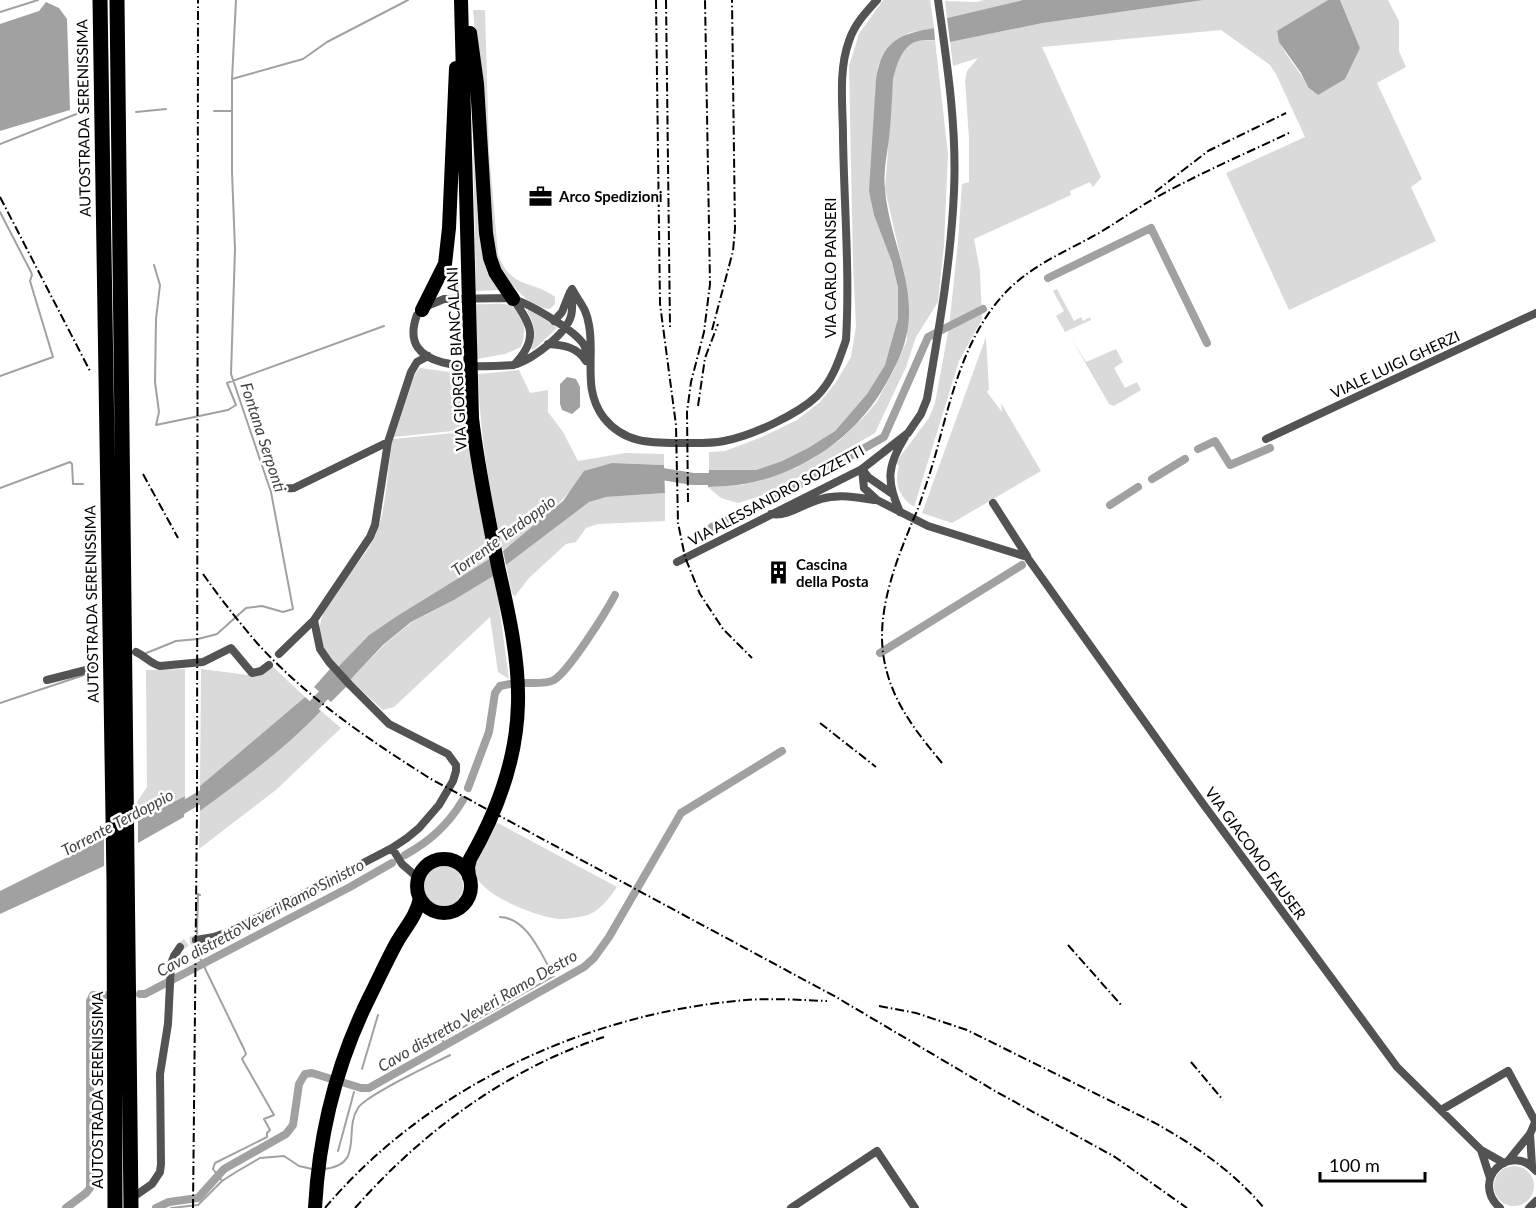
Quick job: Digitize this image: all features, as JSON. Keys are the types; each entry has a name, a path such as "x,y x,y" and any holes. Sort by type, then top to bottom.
{"highway":[{"name":"AUTOSTRADA SERENISSIMA","path":"100,0 127,659 113,800 121,878 131,1208"},
{"name":"AUTOSTRADA SERENISSIMA","path":"116,1208 121,878 127,792 117,0"}],"main road":[{"name":"VIA GIORGIO BIANCALANI","path":"461,0 473,427 481,485 509,615 517,673 517,720 512,754 503,786 490,817"},
{"path":"461,0 477,84 486,233 490,258 495,272 513,299"},
{"path":"422,310 445,264 449,228 461,0"},
{"path":"452,861 467,848 490,817"},
{"path":"387,965 429,914 449,912 465,903 471,886 468,867 470,859 490,817"},
{"path":"441,913 432,910 420,898 417,885 422,870 435,861 452,861 459,864 469,877"},
{"path":"315,1208 320,1153 337,1080 360,1017 398,940 414,914 420,898"}],"street":[{"name":"VIA CARLO PANSERI","path":"572,289 585,308 590,328 591,384 596,404 611,425 634,440 659,443 713,443 744,436 803,408 819,394 839,363 846,340 844,62 848,42 863,15 877,0"},
{"name":"VIA ALESSANDRO SOZZETTI","path":"677,562 862,469 908,433 921,414 927,399 945,289 954,189 953,125 938,4"},
{"path":"514,365 524,355 531,332 529,322 513,299 436,300 422,310 414,323 413,334 416,344 428,356 448,365 514,365 528,360 564,328 572,314 572,289"},
{"path":"554,321 562,312 572,289"},
{"name":"VIA CARLO PANSERI","path":"513,299 554,321 585,346 590,367"},
{"name":"VIALE LUIGI GHERZI","path":"1266,439 1536,313"},
{"path":"548,344 568,346 584,357 590,367"},
{"path":"279,654 314,621 372,531 388,442 411,372 417,362 428,356"},
{"path":"900,513 891,493 890,472 896,453 908,433"},
{"path":"275,483 288,489 294,488 388,442"},
{"path":"862,469 868,477 891,493"},
{"path":"862,469 864,488 877,500 900,513 928,526 1027,557"},
{"path":"771,514 781,516 824,498 856,497 877,500"},
{"name":"VIA GIACOMO FAUSER","path":"993,503 1027,557 1214,819 1396,1067 1481,1150 1506,1162 1525,1162 1534,1169"},
{"path":"196,940 214,937 236,929 392,848 419,828 439,805 453,780 456,765 448,754 389,724 329,662 320,649 314,621"},
{"path":"127,659 160,666 203,662 231,648 252,673 261,671 269,665"},
{"path":"47,680 94,668"},
{"path":"392,848 402,864 418,878"},
{"path":"116,1208 156,1180 161,1164 160,1074 168,1024 170,974 174,956 180,947"},
{"path":"1441,1110 1508,1071 1535,1121"},
{"name":"VIA GIACOMO FAUSER","path":"1490,1178 1494,1170 1506,1162 1530,1134 1535,1121"},
{"name":"VIA GIACOMO FAUSER","path":"1530,1134 1534,1169"},
{"name":"VIA GIACOMO FAUSER","path":"1481,1150 1488,1166 1490,1195 1500,1208"},
{"path":"791,1208 877,1151 915,1208"},
{"path":"1529,1208 1536,1201"}],"shaded area":[{"path":"883,0 930,0 934,28 908,33 885,53 878,66 876,79 874,126 892,262 898,288 898,318 885,365 867,394 835,431 808,448 782,461 756,470 709,470 709,452 725,451 762,437 797,420 820,402 836,382 851,357 856,326 849,66 859,34"},
{"path":"1023,0 947,18 945,1 977,2"},
{"path":"1023,0 1204,0 1043,23 950,42 947,18"},
{"path":"1204,0 1328,0 1277,32 1282,46 1308,87 1360,48 1340,0 1388,0 1399,21 1399,51 1406,67 1377,83 1422,179 1411,187 1436,241 1289,310 1226,173 1305,137 1270,65 1221,30 1042,47 1101,177 1093,187 1090,182 1070,191 1071,195 974,239 980,271 982,319 959,361 914,507 899,490 897,479 899,466 896,462 929,418 935,403 949,327 962,184 969,182 965,80 967,71 978,58 953,66 950,42 1043,23"},
{"path":"1328,0 1340,0 1360,48 1345,79 1318,95 1308,87 1279,42 1277,31"},
{"path":"46,2 59,8 67,19 70,110 0,131 0,24 39,11"},
{"path":"473,10 485,10 489,151 498,254 509,274 555,297 555,304 550,309 542,308 526,298 511,284 495,262"},
{"path":"934,28 935,40 915,42 906,49 893,80 885,183 887,204 905,279 909,309 906,338 896,365 875,401 861,419 828,449 788,471 766,479 740,485 708,487 709,470 756,470 782,461 835,431 867,394 885,365 898,318 898,288 892,262 874,215 869,191 876,79 883,56 894,42 911,33"},
{"path":"935,40 948,154 944,245 938,302 916,337 906,367 875,433 773,492 738,503 721,498 708,487 742,485 796,468 840,440 876,403 894,370 907,340 905,277 885,189 893,80 903,53 910,45 920,41"},
{"path":"472,97 483,254 487,273 501,290 476,291"},
{"path":"1057,289 1074,321 1081,317 1083,321 1090,317 1091,320 1065,332 1056,316 1064,311 1053,291"},
{"path":"476,304 502,304 516,308 524,323 521,347 505,354 477,359"},
{"path":"529,309 557,328 533,350 531,349 534,330 527,311"},
{"path":"986,337 989,389 987,392 1002,412 1001,403 1041,471 952,523 922,513"},
{"path":"1071,338 1086,362 1116,349 1123,362 1114,368 1125,388 1137,382 1141,390 1114,406 1109,404"},
{"path":"420,368 465,374 491,558 369,635 338,667 324,649 320,632 323,615 331,599 367,551 380,524 393,439 454,433 453,431 394,437 415,374"},
{"path":"519,370 530,393 548,390 548,412 563,432 578,461 625,453 664,454 664,465 612,463 573,488 550,513 503,551 486,463 478,374"},
{"path":"567,377 576,379 580,387 580,407 572,414 562,410 560,404 560,384"},
{"path":"612,463 664,465 665,493 606,497 589,502 506,565 503,551 563,501 584,471"},
{"path":"665,493 665,521 598,524 586,528 576,542 566,544 529,578 515,596 512,594 506,565 588,502 605,497"},
{"path":"491,558 495,575 411,622 383,645 350,680 338,667 369,635"},
{"path":"495,575 509,679 498,672 490,617 394,707 383,710 350,680 385,644 412,622"},
{"path":"272,666 305,697 200,786 201,669 257,676"},
{"path":"185,669 185,796 138,821 137,802 147,787 146,670"},
{"path":"330,669 347,686 331,702 314,687"},
{"path":"305,697 321,711 278,751 200,811 200,786"},
{"path":"321,711 341,728 276,790 199,849 200,811 278,751"},
{"path":"185,796 184,817 138,843 138,821"},
{"path":"496,822 617,887 593,913 567,919 551,918 511,904 487,889 479,881 475,872 479,853"},
{"path":"104,839 104,866 0,914 0,891"},
{"path":"442,865 457,871 463,886 457,901 442,907 427,901 421,886 427,871"},
{"path":"1514,1166 1528,1172 1534,1186 1528,1200 1514,1206 1500,1200 1494,1186 1500,1172"}],"waterway":[{"path":"0,12 38,0"},
{"path":"232,79 236,0"},
{"name":"Fontana Serponti","path":"144,654 176,641 217,634 246,608 262,606 283,612 293,609 271,492 231,374 235,249 232,79 303,59 327,42 408,0"},
{"path":"136,112 166,109"},
{"path":"0,144 84,111"},
{"path":"214,111 232,111"},
{"path":"0,212 31,272 30,281 53,357 0,376"},
{"name":"Cavo distretto Veveri Ramo Sinistro","path":"1048,278 1151,228 1207,343"},
{"path":"154,265 160,285 156,319 155,382 159,412 156,425 228,410 236,405 227,383 384,326"},
{"name":"Cavo distretto Veveri Ramo Sinistro","path":"712,527 772,500 884,437 928,337 983,309"},
{"name":"Cavo distretto Veveri Ramo Sinistro","path":"1198,449 1215,441 1230,465 1270,448"},
{"name":"Cavo distretto Veveri Ramo Destro","path":"1152,479 1185,459"},
{"path":"0,488 70,462 73,484 83,484"},
{"name":"Torrente Terdoppio","path":"650,472 693,479 725,479"},
{"name":"Cavo distretto Veveri Ramo Destro","path":"1110,505 1138,487"},
{"name":"Cavo distretto Veveri Ramo Destro","path":"880,653 1022,565"},
{"name":"Cavo distretto Veveri Ramo Sinistro","path":"526,683 548,682 561,674 587,640 615,595"},
{"name":"Fontana Serponti","path":"0,703 84,675"},
{"name":"Cavo distretto Veveri Ramo Sinistro","path":"468,788 489,732 495,693 500,686 510,684"},
{"name":"Torrente Terdoppio","path":"304,716 333,685"},
{"name":"Cavo distretto Veveri Ramo Destro","path":"156,1208 169,1202 198,1198 224,1169 286,1134 293,1125 299,1084 305,1074 312,1073 361,1088 369,1088 584,967 594,958 609,937 681,813 782,751"},
{"name":"Torrente Terdoppio","path":"172,814 214,789"},
{"name":"Cavo distretto Veveri Ramo Sinistro","path":"405,855 438,832 463,800"},
{"name":"Cavo distretto Veveri Ramo Sinistro","path":"140,994 145,994 392,863"},
{"path":"197,934 198,894 200,895"},
{"path":"444,1043 442,1039 554,976 539,948 526,931 510,919 500,917"},
{"path":"197,947 197,952 244,1049 246,1054 242,1059 274,1115 264,1119 270,1130 267,1137 215,1163 213,1169 222,1181"},
{"name":"Cavo distretto Veveri Ramo Sinistro","path":"66,1208 90,1188 90,1001 93,995 105,995"},
{"path":"362,1069 378,1015"},
{"path":"324,1169 337,1166 349,1154 354,1117 364,1102 450,1055"},
{"path":"338,1151 354,1092"},
{"path":"171,1208 198,1205 222,1181 260,1158 284,1156 299,1166 312,1169"}],"tunnel":[{"path":"180,947 188,941 196,940"}],"railway":[{"path":"193,1208 197,809 198,0"},
{"path":"656,0 660,304 676,425 678,523 685,557 700,594 723,629 752,658"},
{"path":"666,0 670,327"},
{"path":"688,502 687,412 691,382 704,332 710,284 705,0"},
{"path":"712,330 733,251 735,229 732,0"},
{"path":"1155,192 1208,151 1286,113"},
{"path":"942,763 922,738 897,699 883,653 883,622 892,575 919,506 956,381 973,340 996,303 1032,270 1173,188 1291,132"},
{"path":"0,197 90,371"},
{"path":"698,406 705,358 718,324"},
{"path":"143,474 178,538"},
{"path":"203,574 257,643 297,682 362,733 431,779 836,997 995,1091 1115,1157 1187,1208"},
{"path":"820,723 876,767"},
{"path":"1068,945 1122,1006"},
{"path":"325,1208 366,1165 412,1126 462,1092 515,1063 571,1039 628,1021 687,1008 756,999 827,1001"},
{"path":"879,1006 916,1013 967,1030 1155,1123 1214,1161 1264,1208"},
{"path":"355,1208 409,1154 468,1106 500,1085 534,1067 568,1050 604,1037"},
{"path":"1191,1062 1223,1100"}],"place":[{"name":"Arco Spedizioni","path":"541,196"},
{"name":"Cascina della Posta","path":"778,573"}]}
